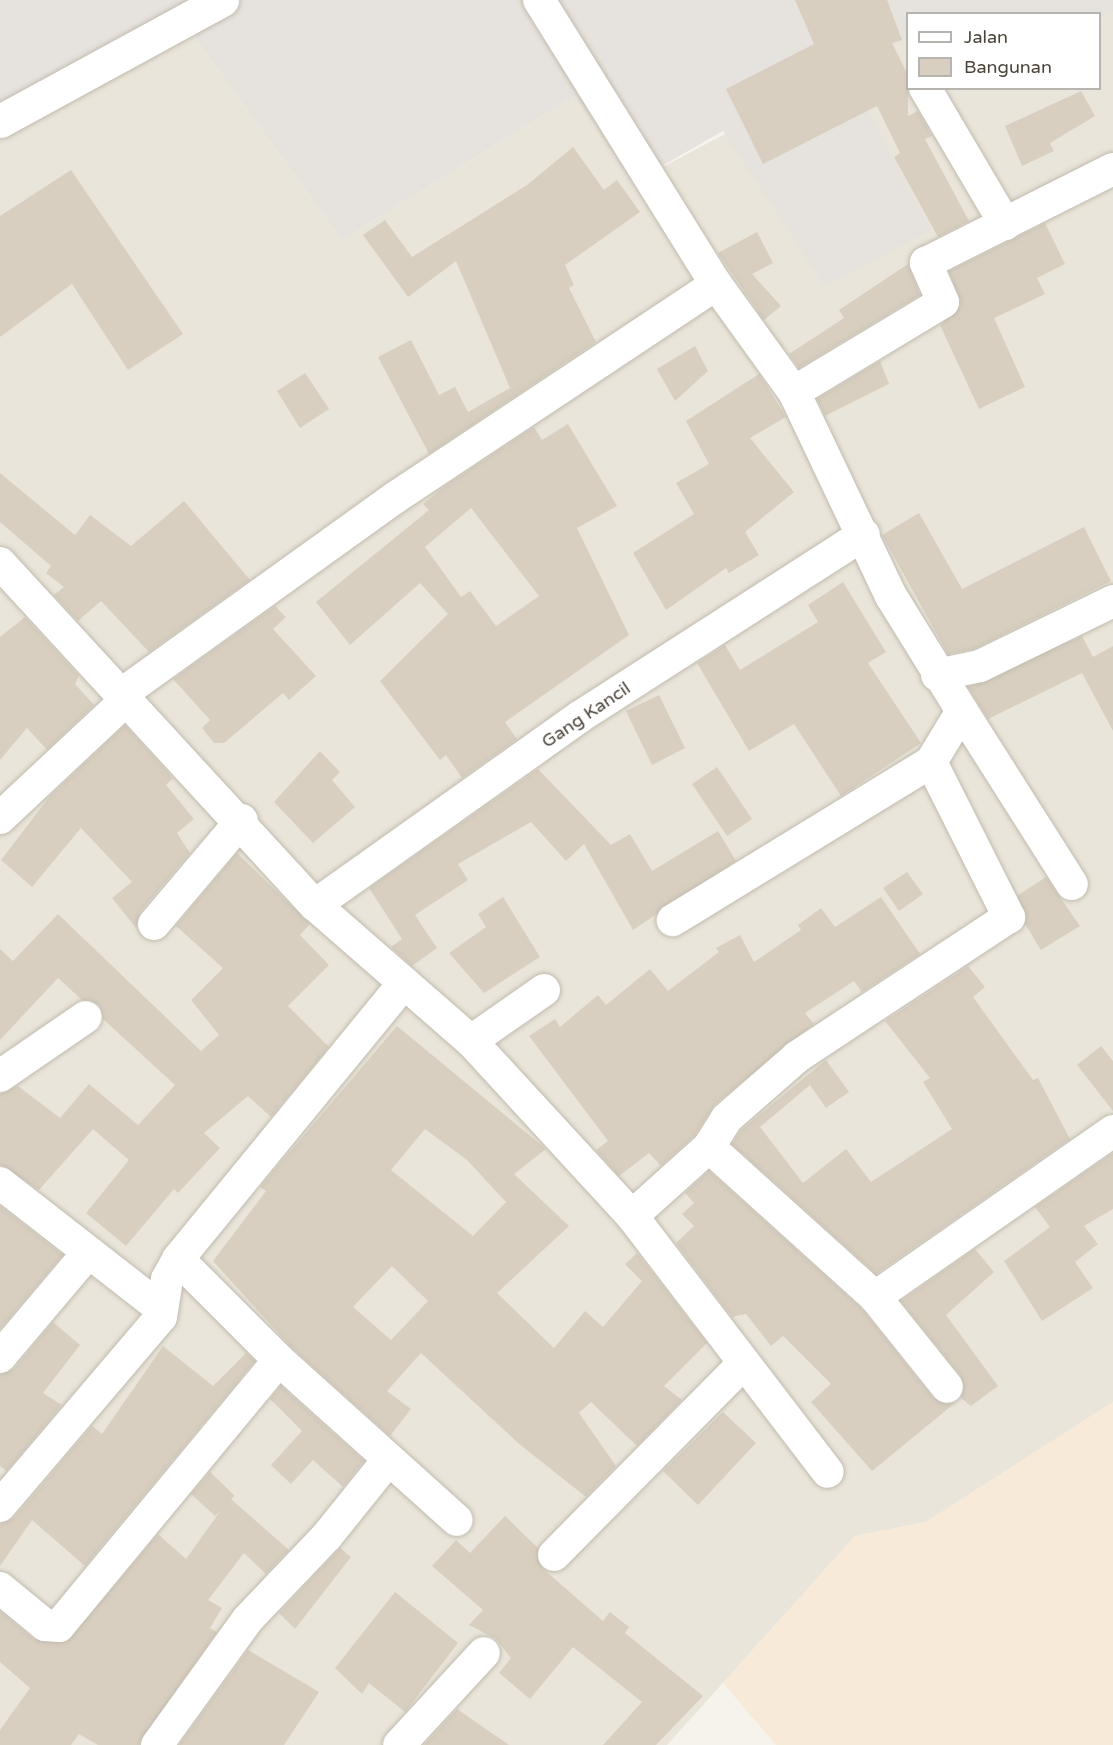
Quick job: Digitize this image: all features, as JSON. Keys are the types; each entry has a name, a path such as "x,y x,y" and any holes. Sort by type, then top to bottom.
{"street":[{"path":"0,121 222,0"},
{"path":"539,0 716,284 794,392 864,534 891,596 937,675 1072,884"},
{"path":"926,90 1005,224"},
{"path":"794,392 943,302 926,263 1113,169"},
{"path":"0,818 124,697 396,497 716,284"},
{"name":"Gang Kancil","path":"315,905 581,716 864,534"},
{"path":"0,563 242,820 315,905 471,1041 632,1216 828,1472"},
{"path":"937,675 980,666 1113,601"},
{"path":"673,920 931,762 962,711"},
{"path":"632,1216 709,1147 727,1118 797,1058 1009,917 931,762"},
{"path":"154,924 242,820"},
{"path":"0,1506 162,1309 178,1259 404,983"},
{"path":"471,1041 544,990"},
{"path":"0,1076 86,1017"},
{"path":"875,1297 1113,1131"},
{"path":"709,1147 875,1297 947,1387"},
{"path":"0,1183 162,1309"},
{"path":"0,1357 88,1253"},
{"path":"178,1259 279,1360 457,1520"},
{"path":"0,1588 45,1625 59,1626 279,1360"},
{"path":"554,1555 744,1363"},
{"path":"157,1745 248,1619 327,1536 388,1460"},
{"path":"399,1745 484,1653"}],"shaded area":[{"path":"0,0 1113,0 1113,12 1101,18 1101,12 906,12 906,39 848,74 932,230 824,286 723,131 632,183 574,96 342,240 185,24 0,121"},
{"path":"1113,12 1113,1402 926,1522 855,1536 667,1745 0,1745 0,121 185,24 342,240 574,96 632,183 906,39 906,90 1101,90 1101,18"},
{"path":"1113,1402 1113,1745 776,1745 723,1683 855,1536 926,1522"}],"building":[{"path":"795,0 887,0 902,40 892,43 906,71 908,116 918,111 932,136 925,139 969,221 938,237 894,157 900,153 877,106 763,164 726,89 814,44"},
{"path":"1081,91 1095,116 1050,143 1054,151 1022,166 1005,126"},
{"path":"573,147 604,190 617,180 640,212 565,265 574,285 569,288 596,342 429,454 378,357 411,340 439,395 455,387 468,412 510,388 456,261 408,297 363,235 385,220 412,257 527,185"},
{"path":"71,170 183,334 128,370 72,284 0,337 0,216"},
{"path":"1045,223 1065,264 1037,278 1045,294 994,318 1025,387 979,409 940,325 961,304 949,271"},
{"path":"757,232 773,263 752,274 781,306 764,320 718,253"},
{"path":"908,264 920,295 799,368 789,354 844,318 839,310"},
{"path":"695,346 708,371 675,401 657,369"},
{"path":"880,361 889,384 825,416 817,399"},
{"path":"305,373 329,409 300,428 277,391"},
{"path":"759,374 786,417 750,438 794,492 745,532 759,555 729,573 726,568 666,610 633,553 694,514 676,483 709,464 686,421"},
{"path":"568,424 617,506 577,528 629,635 505,722 517,739 462,778 446,755 440,760 380,681 448,614 420,583 350,645 316,602 429,510 423,504 445,486 534,427 542,440","holes":["471,508 539,596 496,626 470,591 461,597 425,547"]},
{"path":"0,473 75,535 90,515 131,546 184,501 250,580 149,652 101,601 78,621 54,595 64,587 46,573 51,566 0,522"},
{"path":"919,513 962,589 1084,527 1111,581 974,649 948,654 882,535"},
{"path":"843,582 886,652 868,663 921,743 841,796 794,724 749,751 697,663 725,645 740,670 818,622 808,605"},
{"path":"275,606 286,617 273,629 316,676 289,700 283,693 224,743 214,743 202,728 210,720 173,679"},
{"path":"25,617 79,676 75,684 94,705 47,750 27,728 0,760 0,637"},
{"path":"1082,636 1093,657 1113,646 1113,731 1082,673 988,719 968,687"},
{"path":"659,695 685,748 652,765 626,711"},
{"path":"125,725 173,778 166,785 194,819 177,833 190,853 140,912 136,928 112,898 132,882 81,828 32,887 1,860 50,796"},
{"path":"320,751 340,772 332,780 355,807 313,843 274,802"},
{"path":"717,767 752,819 727,836 692,784"},
{"path":"538,769 611,845 630,834 652,871 718,831 736,861 633,930 584,844 566,861 531,822 458,864 468,880 415,915 437,948 412,966 391,947 402,939 369,888"},
{"path":"237,853 310,924 300,935 329,965 288,1006 329,1047 271,1117 248,1096 204,1133 220,1148 178,1193 174,1189 126,1246 86,1213 129,1160 93,1129 39,1190 0,1165 0,1094 18,1086 60,1118 89,1084 138,1125 175,1085 103,1019 100,1006 82,1000 58,978 0,1040 0,949 13,961 58,914 201,1051 219,1035 191,1000 223,968 176,926"},
{"path":"907,872 923,894 899,911 883,888"},
{"path":"1046,877 1080,926 1041,950 1025,924 1018,895"},
{"path":"503,897 540,957 484,993 449,953 486,927 478,914"},
{"path":"881,897 920,954 862,992 854,981 805,1013 814,1024 715,1104 695,1135 661,1166 649,1153 619,1176 596,1150 608,1141 529,1036 555,1019 560,1027 598,995 606,1005 650,969 668,991 719,952 716,948 740,935 754,962 801,930 798,925 821,908 835,927"},
{"path":"968,966 985,987 973,997 1033,1080 1038,1078 1070,1139 876,1274 732,1144 741,1130 826,1060 849,1092 826,1108 810,1085 760,1127 803,1183 846,1149 871,1182 952,1129 923,1082 930,1078 885,1021"},
{"path":"397,1026 546,1149 514,1174 569,1226 497,1293 554,1348 585,1311 603,1327 642,1281 625,1264 637,1253 707,1343 664,1386 682,1400 637,1446 591,1402 579,1413 616,1466 586,1497 518,1443 421,1353 387,1391 411,1409 390,1436 291,1347 213,1261 266,1191 260,1187","holes":["425,1129 467,1160 506,1202 473,1236 391,1170","392,1266 428,1301 391,1340 353,1307"]},
{"path":"1101,1046 1113,1061 1113,1111 1077,1065"},
{"path":"1113,1153 1113,1209 1084,1226 1098,1244 1075,1262 1093,1288 1042,1321 1004,1261 1050,1227 1035,1207"},
{"path":"709,1171 862,1309 933,1398 955,1403 872,1471 811,1402 831,1384 783,1336 771,1346 746,1314 732,1317 676,1243 694,1226 682,1214 694,1203 685,1193"},
{"path":"0,1206 63,1255 0,1329"},
{"path":"975,1249 994,1272 946,1315 998,1386 971,1406 961,1398 961,1376 901,1301"},
{"path":"53,1322 80,1345 43,1393 62,1405 7,1471 0,1466 0,1375 14,1369"},
{"path":"163,1346 213,1386 246,1353 255,1361 85,1566 32,1520 0,1566 0,1524 14,1518 92,1426 102,1434"},
{"path":"281,1386 364,1461 343,1487 313,1460 291,1484 271,1465 302,1431 270,1399"},
{"path":"723,1412 756,1443 698,1505 663,1471"},
{"path":"210,1472 235,1496 231,1499 289,1550 266,1574 244,1553 208,1600 222,1608 210,1628 217,1632 139,1745 98,1745 79,1734 71,1745 0,1745 0,1730 30,1688 0,1662 0,1611 34,1639 67,1642 158,1534 186,1559 221,1510 215,1516 191,1494"},
{"path":"505,1516 538,1548 542,1568 603,1621 610,1612 629,1627 625,1633 703,1696 656,1745 603,1745 642,1702 573,1647 530,1699 499,1673 511,1658 496,1639 469,1625 483,1610 432,1566 456,1540 470,1553"},
{"path":"340,1548 351,1557 295,1629 279,1613"},
{"path":"395,1592 458,1643 405,1712 369,1683 362,1694 335,1668"},
{"path":"248,1650 319,1692 284,1745 179,1745"},
{"path":"457,1709 509,1745 424,1745"}]}
